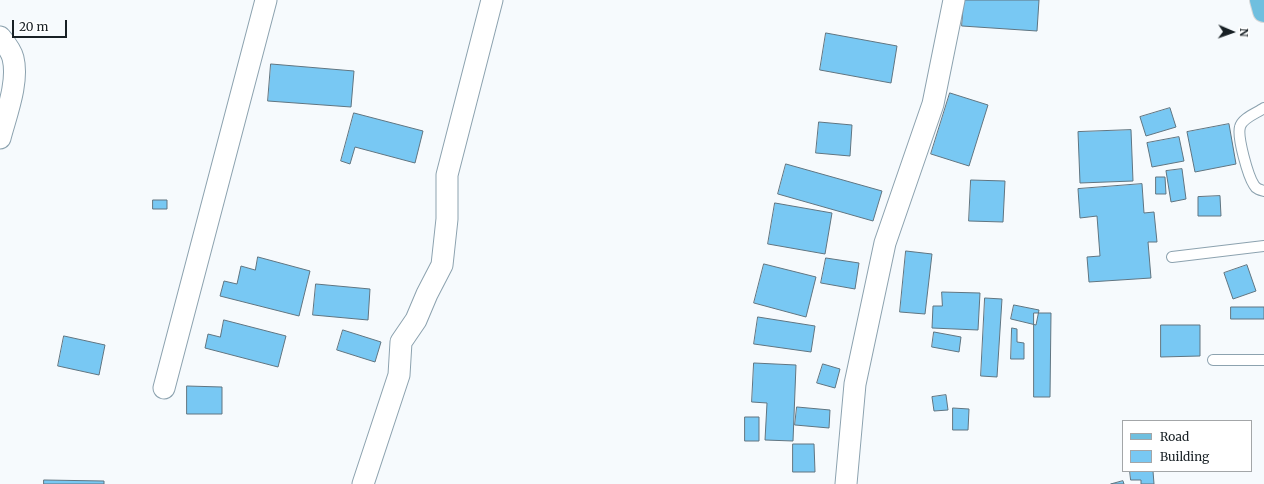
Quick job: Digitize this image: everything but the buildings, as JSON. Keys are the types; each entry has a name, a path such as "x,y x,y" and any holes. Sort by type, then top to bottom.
{"main road":[{"path":"1261,0 1264,11"}],"street":[{"path":"164,388 266,0"},
{"path":"363,484 399,375 401,342 416,320 442,265 447,219 446,175 492,0"},
{"path":"846,484 855,384 885,243 933,104 954,0"},
{"path":"0,37 7,46 13,58 14,79 0,138"}],"lane":[{"path":"1264,108 1243,121 1239,128 1244,160 1253,184 1257,189 1264,191"},
{"path":"1172,257 1264,246"},
{"path":"1213,360 1264,360"}]}
